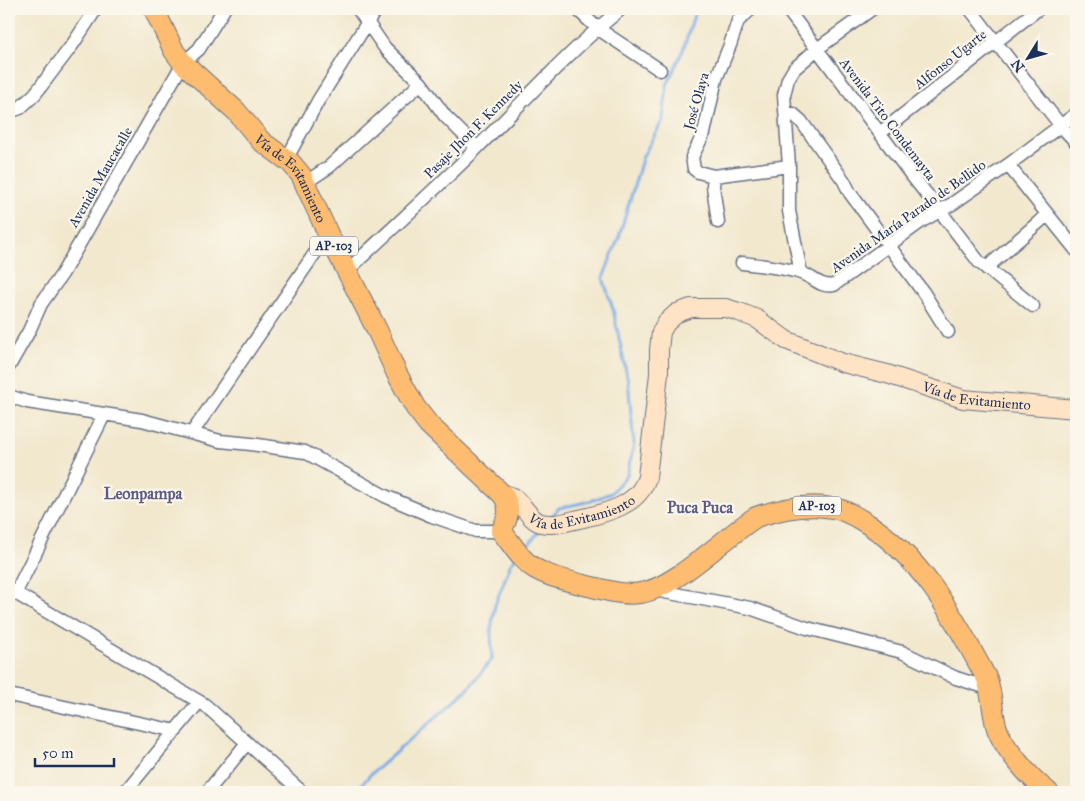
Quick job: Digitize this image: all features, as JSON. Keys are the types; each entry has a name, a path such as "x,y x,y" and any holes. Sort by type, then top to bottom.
{"main road":[{"name":"Vía de Evitamiento","path":"154,9 174,51 183,63 236,111 261,141 296,168 306,182 328,234 377,330 397,374 418,412 429,425 503,494 508,494 515,499 529,516 545,524 594,516 618,508 639,493 645,485 659,374 661,332 666,323 677,313 691,308 726,308 739,312 757,320 786,340 843,363 887,374 963,399 1076,409"},
{"path":"502,531 509,511 508,502 503,494"},
{"name":"AP-103","path":"502,531 519,553 535,568 570,581 626,594 653,590 677,577 756,516 803,507 819,506 844,511 889,539 932,586 951,614 987,679 996,725 1005,747 1048,792"}],"street":[{"path":"9,112 20,108 35,94 73,44 96,9"},
{"name":"Avenida Maucacalle","path":"9,366 29,331 41,304 62,274 183,63 199,49 224,9"},
{"path":"358,9 386,48 421,84 445,116 477,148"},
{"path":"286,160 318,101 376,9"},
{"path":"577,9 597,28 660,70"},
{"name":"Pasaje Jhon F. Kennedy","path":"347,271 477,148 597,28 621,9"},
{"name":"José Olaya","path":"714,176 698,172 694,169 692,157 704,133 711,94 734,30 738,21 751,9"},
{"name":"Avenida Tito Condemayta","path":"787,9 979,262 1033,306"},
{"path":"801,273 789,211 789,166 784,95 788,79 794,69 817,49 872,9"},
{"path":"970,9 1061,126 1076,142"},
{"name":"Alfonso Ugarte","path":"880,133 1038,9"},
{"path":"306,182 329,167 421,84"},
{"path":"786,112 793,114 801,121 844,181 850,193 923,292 948,332"},
{"name":"Avenida María Parado de Bellido","path":"742,263 801,273 822,285 828,287 834,285 922,221 1008,166 1076,114"},
{"path":"718,222 713,186 714,176 789,166"},
{"path":"1008,166 1076,250"},
{"path":"988,269 992,263 1047,215"},
{"path":"192,433 328,234"},
{"path":"9,396 26,402 104,416 112,415 136,419 220,441 305,452 385,496 432,516 476,531 502,531"},
{"path":"10,590 15,591 18,588 104,416"},
{"path":"10,590 199,702 302,792"},
{"path":"653,590 750,608 807,628 902,652 956,678 990,689"},
{"path":"9,695 176,731"},
{"path":"125,792 199,702"},
{"path":"206,792 247,743"}],"waterway":[{"path":"550,518 559,508 591,501 611,493 627,475 634,444 628,381 613,309 603,278 619,237 643,156 663,120 667,85 683,50 696,9"},
{"path":"525,549 541,529"},
{"path":"355,792 370,775 468,689 492,659 491,630 495,605 511,563 515,559"}],"district":[{"name":"Leonpampa","path":"143,493"},
{"name":"Puca Puca","path":"700,507"}]}
